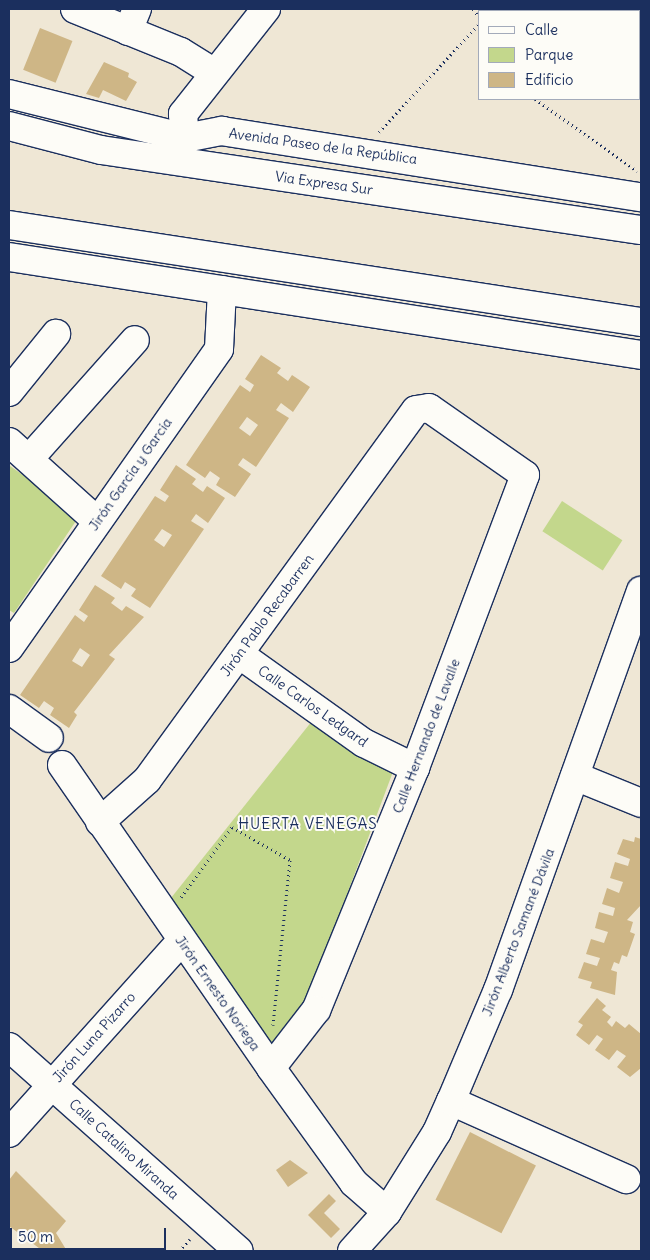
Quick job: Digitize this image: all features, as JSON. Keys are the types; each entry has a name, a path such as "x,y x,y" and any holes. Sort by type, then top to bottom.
{"main road":[{"path":"76,9 132,20 214,72"},
{"path":"185,138 183,114 214,72 266,9"},
{"name":"Avenida Paseo de la República","path":"9,94 185,138 222,131 362,150 641,196"},
{"name":"Via Expresa Sur","path":"9,126 102,150 641,230"},
{"path":"9,225 641,322"},
{"path":"9,257 641,355"},
{"name":"Jirón García y García","path":"9,648 219,348 222,290"},
{"path":"9,392 56,334"},
{"path":"29,459 135,340"},
{"name":"Calle Hernando de Lavalle","path":"270,1068 316,1010 415,768 524,475 429,408"},
{"name":"Jirón Pablo Recabarren","path":"100,822 146,780 416,410 429,408"},
{"path":"9,442 97,521"},
{"name":"Jirón Alberto Samané Dávila","path":"352,1251 387,1212 437,1132 451,1101 498,990 641,591"},
{"name":"Calle Carlos Ledgard","path":"239,654 364,743 415,768"},
{"path":"9,709 49,738"},
{"name":"Jirón Ernesto Noriega","path":"62,765 270,1068 354,1183 387,1212"},
{"path":"575,776 641,803"},
{"name":"Jirón Luna Pizarro","path":"9,1133 181,941"},
{"name":"Calle Catalino Miranda","path":"9,1047 239,1251"},
{"path":"451,1101 626,1179"}],"path":[{"path":"362,150 478,25"},
{"path":"536,100 641,174"},
{"path":"178,901 232,827 290,860 273,1032"}],"green space":[{"path":"10,466 80,515 14,613 9,610"},
{"path":"562,501 622,540 603,570 542,531"},
{"path":"312,721 394,769 301,1017 272,1045 167,903"}],"building":[{"path":"40,28 72,41 56,83 23,70"},
{"path":"104,62 129,73 128,77 137,82 126,101 103,90 99,98 86,94"},
{"path":"261,355 281,368 277,373 288,381 292,375 310,387 293,412 281,403 276,410 289,418 256,467 243,458 238,465 251,474 235,497 216,485 220,478 210,471 205,478 186,465 240,385 250,392 254,385 245,379","holes":["247,417 258,425 250,436 239,428"]},
{"path":"176,465 196,479 192,484 203,492 207,486 225,498 208,523 196,514 191,521 204,529 150,608 131,596 136,589 125,582 121,589 101,576 155,496 165,502 169,496 160,490","holes":["162,529 172,535 164,547 154,540"]},
{"path":"95,585 115,598 111,603 122,611 126,606 144,617 109,655 115,659 74,712 77,715 69,728 50,715 54,708 44,701 39,708 20,695 75,615 84,622 88,616 79,610","holes":["80,648 90,655 82,667 72,661"]},
{"path":"635,837 641,839 641,905 627,920 633,922 630,932 635,934 627,957 622,955 619,964 614,962 611,970 617,972 615,995 590,988 592,982 578,978 584,962 597,966 600,958 586,954 591,939 604,943 608,932 595,928 599,912 613,916 615,908 602,904 607,888 619,893 623,882 610,878 615,862 628,866 630,859 617,854 623,839 634,842"},
{"path":"597,998 606,1006 602,1010 611,1017 607,1022 612,1027 616,1021 625,1028 629,1024 641,1034 641,1068 630,1077 617,1067 626,1056 617,1050 609,1060 595,1050 603,1039 597,1035 589,1045 576,1035 583,1025 578,1022"},
{"path":"470,1132 536,1166 501,1233 435,1200"},
{"path":"290,1160 308,1173 288,1187 276,1170"},
{"path":"16,1171 66,1221 56,1233 67,1251 43,1251 9,1226 9,1180"},
{"path":"329,1194 336,1201 324,1213 340,1229 331,1238 308,1215"}],"district":[{"name":"HUERTA VENEGAS","path":"308,824"}]}
